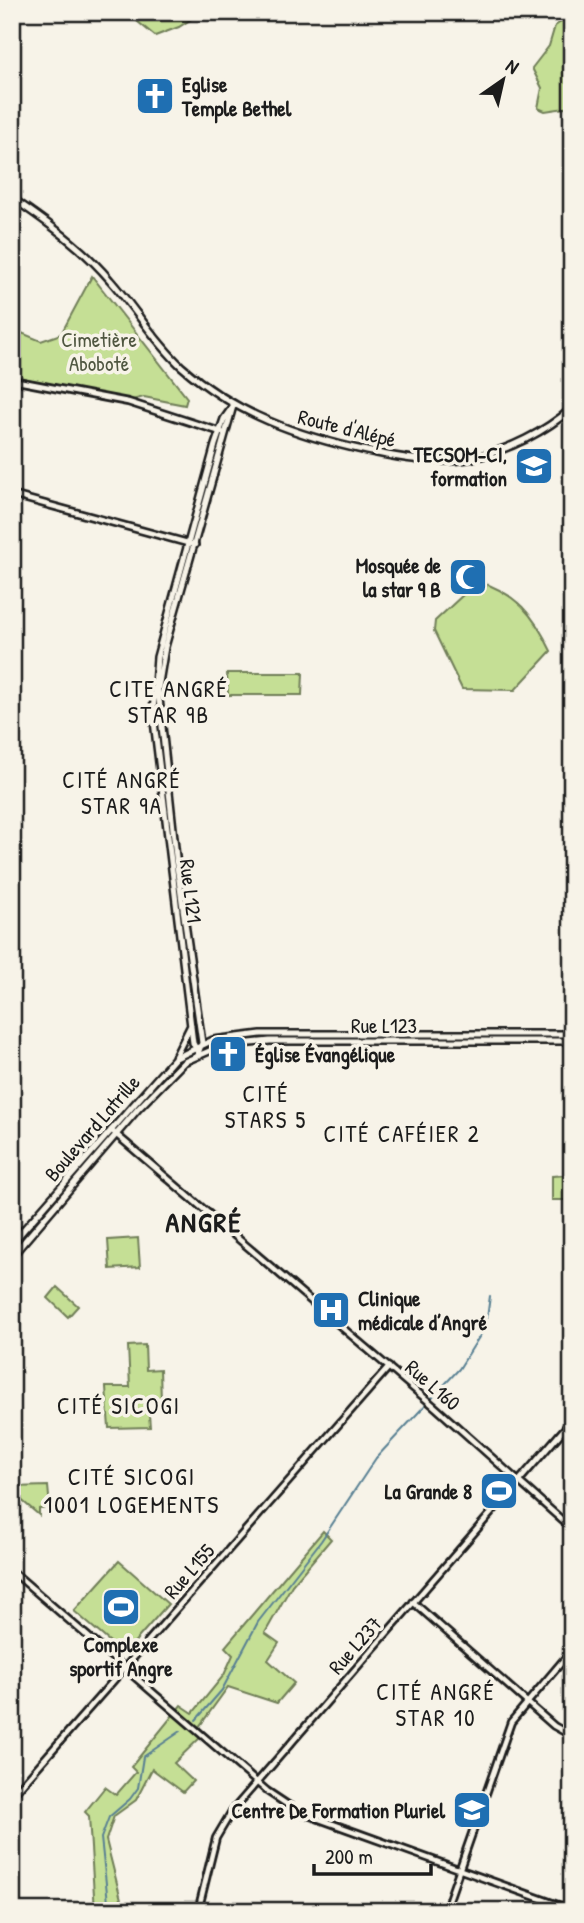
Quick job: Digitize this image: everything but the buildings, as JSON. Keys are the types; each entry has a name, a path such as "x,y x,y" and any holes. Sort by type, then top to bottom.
{"main road":[{"name":"Route d'Alépé","path":"12,198 84,253 113,283 164,349 233,405 310,438 389,456 441,460 473,458 510,446 537,433 572,408"},
{"path":"193,1047 198,1053 202,1043 158,702 165,648 222,432 233,405"},
{"name":"Rue L121","path":"192,545 154,676 153,713 193,1047"},
{"path":"174,1059 192,1022"},
{"name":"Rue L123","path":"202,1043 261,1034 572,1034"},
{"name":"Rue L123","path":"198,1053 220,1046 270,1041 572,1041"},
{"name":"Boulevard Latrille","path":"12,1255 174,1059 202,1043"},
{"name":"Boulevard Latrille","path":"12,1243 114,1132 175,1070 198,1053"}],"street":[{"path":"12,380 128,402 222,432"},
{"path":"12,495 192,545"},
{"name":"Rue L160","path":"114,1132 389,1367 572,1529"},
{"name":"Rue L155","path":"12,1796 389,1367"},
{"name":"Rue L237","path":"198,1911 216,1838 232,1811 572,1420"},
{"path":"12,1571 256,1781 306,1815 572,1910"},
{"path":"413,1602 554,1726 572,1736"},
{"path":"445,1911 506,1734 526,1702 572,1650"}],"green space":[{"path":"126,12 202,12 179,27 155,36"},
{"path":"572,15 572,107 545,111 538,108 542,88 532,68 549,46 555,26"},
{"name":"Cimetière Aboboté","path":"92,276 187,398 185,405 144,397 132,400 12,376 12,329 41,341 61,334"},
{"path":"478,581 503,592 522,607 538,627 551,651 515,690 462,689 434,631 435,621"},
{"path":"227,673 303,673 302,695 228,695"},
{"path":"569,1175 569,1200 552,1200 552,1176"},
{"path":"138,1238 140,1267 110,1269 108,1240"},
{"path":"57,1287 78,1306 68,1317 48,1298"},
{"path":"145,1345 146,1370 160,1369 161,1401 148,1402 150,1427 109,1428 106,1387 130,1387 128,1346"},
{"path":"48,1486 50,1508 39,1509 39,1515 12,1492 12,1487"},
{"path":"323,1531 331,1539 292,1585 265,1633 279,1643 268,1660 294,1683 277,1703 228,1687 199,1727 205,1733 174,1763 193,1781 183,1792 152,1769 136,1800 114,1816 106,1840 124,1911 95,1911 89,1816 85,1812 105,1787 116,1795 136,1772 131,1767 181,1705 193,1713 224,1675 233,1655 225,1647"},
{"name":"Complexe sportif Angre","path":"119,1561 168,1604 124,1654 74,1611"}],"waterway":[{"path":"196,1720 222,1690 258,1622 321,1541 376,1458 459,1369 486,1326 490,1296"},
{"path":"109,1911 101,1838 109,1817 130,1799 138,1788 143,1757 181,1731"}],"place":[{"name":"Eglise Temple Bethel","path":"155,96"},
{"name":"TECSOM-CI, formation","path":"534,466"},
{"name":"Mosquée de la star 9 B","path":"468,577"},
{"name":"Église Évangélique","path":"228,1054"},
{"name":"Clinique médicale d’Angré","path":"331,1310"},
{"name":"La Grande 8","path":"499,1491"},
{"name":"Complexe sportif Angre","path":"121,1607"},
{"name":"Centre De Formation Pluriel","path":"472,1810"}],"district":[{"name":"CITE ANGRÉ STAR 9B","path":"169,701"},
{"name":"CITÉ ANGRÉ STAR 9A","path":"122,792"},
{"name":"CITÉ STARS 5","path":"266,1106"},
{"name":"CITÉ CAFÉIER 2","path":"402,1133"},
{"name":"ANGRÉ","path":"204,1222"},
{"name":"CITÉ SICOGI","path":"119,1405"},
{"name":"CITÉ SICOGI 1001 LOGEMENTS","path":"132,1490"},
{"name":"CITÉ ANGRÉ STAR 10","path":"436,1704"}]}
